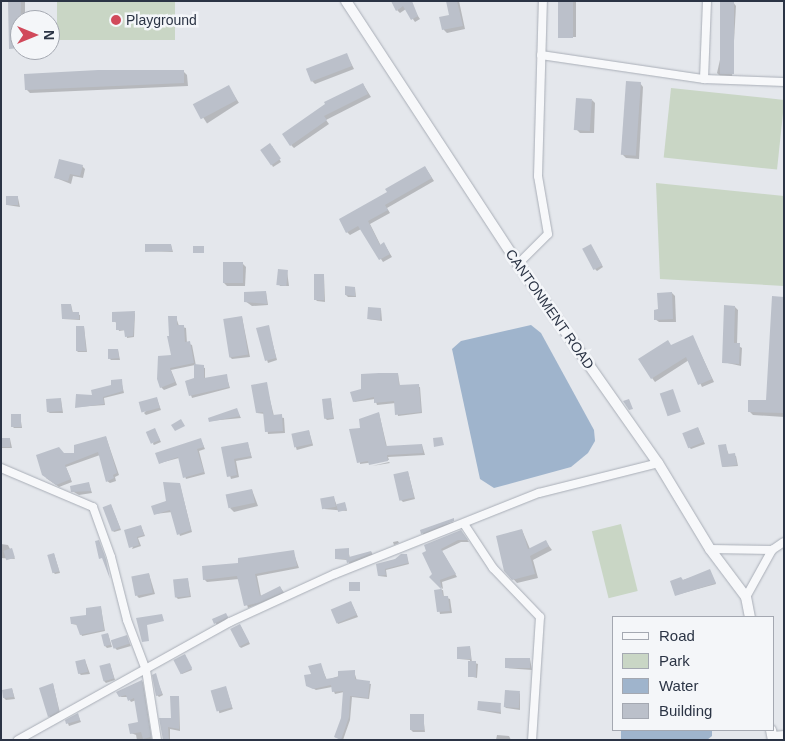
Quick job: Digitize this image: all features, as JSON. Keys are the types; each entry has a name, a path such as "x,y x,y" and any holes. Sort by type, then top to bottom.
{"street":[{"name":"CANTONMENT ROAD","path":"346,1 518,264 658,462 710,549 746,597 750,616"},
{"path":"518,264 548,234 538,176 543,1"},
{"path":"704,78 708,1"},
{"path":"541,55 704,78 784,82"},
{"path":"18,740 230,622 335,574 540,493 658,462"},
{"path":"1,468 92,508 111,557 127,620 146,670 156,740"},
{"path":"464,524 493,568 540,617 532,740"},
{"path":"746,597 772,550 784,542"},
{"path":"710,549 772,550"},
{"path":"772,735 784,735"}],"green space":[{"name":"Playground","path":"57,1 175,1 175,40 60,40 60,10 57,10"},
{"path":"671,88 784,100 777,170 664,158"},
{"path":"656,183 784,196 784,286 660,279"},
{"path":"621,524 638,591 609,598 592,531"}],"water":[{"path":"531,325 541,333 594,430 595,441 588,453 571,467 494,488 480,479 452,349 461,341"},
{"path":"621,731 712,731 712,736 707,740 621,740"}],"building":[{"path":"8,1 21,1 21,10 10,10 9,49"},
{"path":"391,1 412,1 418,16 411,20 403,6 396,11"},
{"path":"446,1 457,1 463,26 442,30 439,17 449,15"},
{"path":"558,1 573,1 573,38 558,38"},
{"path":"720,1 734,1 734,74 720,74"},
{"path":"347,53 352,66 311,82 306,69"},
{"path":"98,70 184,70 184,83 25,90 24,74"},
{"path":"626,81 641,82 636,156 621,155"},
{"path":"363,83 368,94 324,116 327,120 290,146 282,134 325,104 324,102"},
{"path":"229,85 237,100 201,119 193,104"},
{"path":"576,98 592,99 590,131 574,130"},
{"path":"270,143 281,159 271,165 260,150"},
{"path":"59,159 83,165 80,176 70,174 68,181 54,178"},
{"path":"425,166 432,178 385,205 388,210 368,221 380,245 384,242 390,254 379,260 358,226 346,233 339,219 387,192 385,189"},
{"path":"6,196 18,196 18,205 6,205"},
{"path":"145,244 171,244 172,251 145,252"},
{"path":"591,244 602,265 593,270 582,249"},
{"path":"193,246 204,246 204,253 193,253"},
{"path":"223,262 243,262 243,283 223,283"},
{"path":"278,269 288,270 286,286 276,285"},
{"path":"314,274 324,274 324,300 314,300"},
{"path":"345,286 355,287 355,296 345,295"},
{"path":"266,291 267,304 244,302 244,292"},
{"path":"672,292 673,319 654,320 654,310 658,309 657,293"},
{"path":"772,296 784,297 784,413 748,412 748,400 766,400"},
{"path":"61,304 71,304 72,312 79,312 79,319 62,319"},
{"path":"724,305 735,306 734,343 740,343 739,364 722,363"},
{"path":"368,307 381,308 380,320 367,319"},
{"path":"135,311 133,336 125,337 124,330 116,330 116,322 112,322 112,312"},
{"path":"168,316 177,316 177,325 184,325 185,342 190,341 194,363 170,368 175,382 160,388 157,379 158,356 171,355 167,336 169,336"},
{"path":"242,316 248,355 229,357 223,319"},
{"path":"269,325 276,358 265,361 256,328"},
{"path":"76,326 84,326 86,351 76,351"},
{"path":"693,335 712,379 698,385 686,357 651,379 638,359 668,340 671,345"},
{"path":"108,349 118,349 119,358 108,359"},
{"path":"194,364 204,365 204,378 227,374 229,387 189,396 185,381 194,378"},
{"path":"398,373 399,385 419,384 421,412 395,415 394,401 374,403 374,397 353,402 350,392 361,389 361,374"},
{"path":"122,379 123,391 103,397 104,404 75,408 76,394 92,395 91,390 111,385 111,380"},
{"path":"267,382 273,415 282,414 283,431 265,432 263,412 256,413 251,385"},
{"path":"673,389 681,412 668,416 660,394"},
{"path":"157,397 160,408 141,413 139,402"},
{"path":"61,398 62,411 47,412 46,399"},
{"path":"331,398 333,418 324,419 322,399"},
{"path":"629,399 633,409 629,410 623,401"},
{"path":"237,408 240,416 209,422 208,418"},
{"path":"379,412 386,446 422,444 423,453 387,455 388,461 369,465 368,461 357,463 349,429 360,428 359,419"},
{"path":"11,414 21,414 21,427 11,427"},
{"path":"181,419 185,426 175,431 171,425"},
{"path":"698,427 704,442 688,448 682,433"},
{"path":"155,428 160,440 151,444 146,432"},
{"path":"309,430 312,444 294,447 291,434"},
{"path":"106,436 117,473 113,475 114,478 106,482 98,452 65,465 71,479 56,485 42,475 36,455 59,447 64,453 74,453 74,445"},
{"path":"442,437 444,445 434,447 433,438"},
{"path":"1,438 10,438 10,447 1,447"},
{"path":"201,438 204,447 197,449 204,472 183,478 178,457 159,464 155,453"},
{"path":"248,442 251,456 234,459 237,475 227,477 221,447"},
{"path":"726,444 728,454 735,453 737,465 722,467 718,445"},
{"path":"408,471 414,497 399,501 393,474"},
{"path":"89,482 91,491 71,492 70,486"},
{"path":"163,482 180,483 191,530 177,535 170,510 154,515 151,506 166,501"},
{"path":"252,489 255,503 229,508 226,495"},
{"path":"334,496 336,507 322,509 320,498"},
{"path":"345,502 347,510 338,512 336,504"},
{"path":"111,504 120,528 112,531 103,507"},
{"path":"454,518 454,521 421,534 420,530"},
{"path":"141,525 144,535 137,537 139,545 129,548 124,530"},
{"path":"522,529 528,549 546,540 549,546 530,556 535,574 512,580 504,571 496,536"},
{"path":"461,530 468,540 458,540 441,549 456,574 440,580 443,596 448,596 450,611 437,612 434,590 441,589 429,577 432,574 422,553 426,551 424,545"},
{"path":"99,540 106,559 110,579 102,558 99,559 95,541"},
{"path":"12,548 15,558 6,560 3,551"},
{"path":"349,548 349,557 371,551 372,553 347,563 346,559 335,559 335,549"},
{"path":"294,550 297,566 255,574 260,596 280,586 283,592 258,603 244,606 237,576 203,580 202,566 238,563 238,558"},
{"path":"54,553 59,571 53,573 47,555"},
{"path":"401,554 407,554 408,563 385,569 386,575 378,576 376,564 395,559"},
{"path":"710,569 716,583 675,596 670,581 681,577 683,580"},
{"path":"149,573 153,593 135,596 131,576"},
{"path":"188,578 190,596 175,597 173,580"},
{"path":"349,582 360,582 360,591 349,591"},
{"path":"351,601 357,615 337,623 331,610"},
{"path":"101,606 104,630 80,635 76,624 71,624 70,617 86,615 86,608"},
{"path":"226,613 228,617 214,624 212,619"},
{"path":"162,614 164,621 147,625 149,641 142,642 136,618"},
{"path":"240,624 249,642 239,647 230,629"},
{"path":"108,633 111,645 104,646 101,635"},
{"path":"127,635 130,644 114,649 111,640"},
{"path":"470,646 471,659 457,659 457,647"},
{"path":"185,654 192,668 181,674 173,660"},
{"path":"505,658 530,658 530,668 505,668"},
{"path":"85,659 88,672 78,674 75,661"},
{"path":"468,661 476,661 476,677 468,677"},
{"path":"110,663 114,678 104,681 99,666"},
{"path":"321,663 326,679 338,677 338,671 355,670 355,679 370,681 368,698 350,696 349,717 341,740 334,737 341,718 343,691 332,692 331,685 313,689 306,686 304,675 311,674 308,666"},
{"path":"156,673 162,694 156,696 152,675"},
{"path":"142,680 151,737 143,739 141,732 130,734 128,724 138,722 134,698 128,701 126,695 119,697 116,692"},
{"path":"53,683 59,711 48,717 39,688"},
{"path":"226,686 232,707 217,712 211,690"},
{"path":"12,688 14,697 3,698 2,690"},
{"path":"505,690 520,691 519,708 504,707"},
{"path":"170,696 179,696 179,729 168,727 169,740 163,740 159,718 171,718"},
{"path":"478,701 501,703 500,712 477,710"},
{"path":"78,713 80,720 66,724 65,720"},
{"path":"410,714 424,714 424,730 410,730"}],"place":[{"name":"Playground","path":"116,20"}]}
